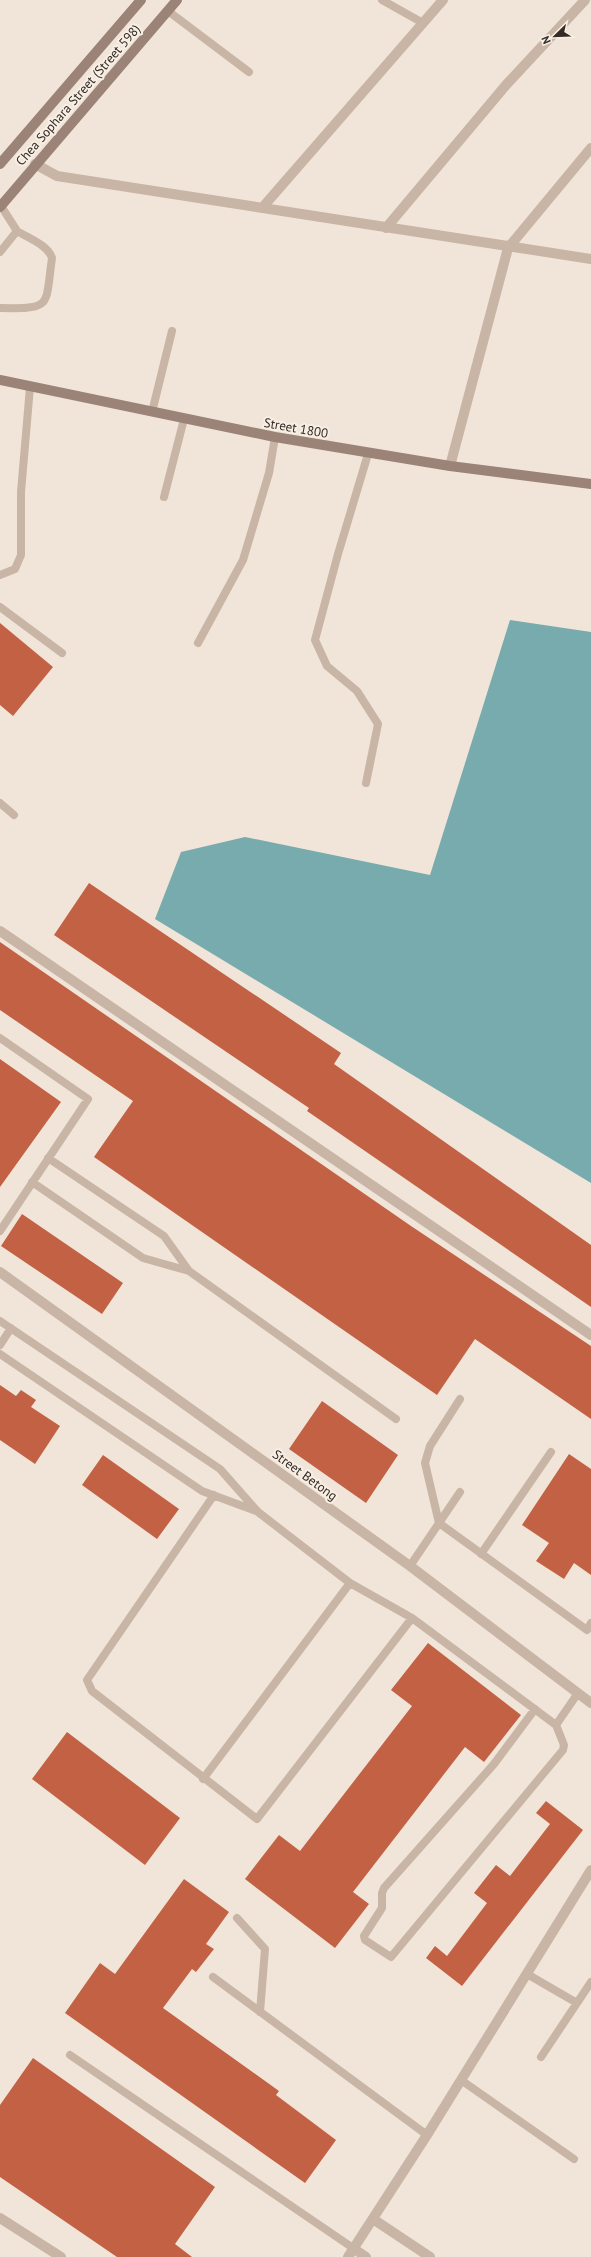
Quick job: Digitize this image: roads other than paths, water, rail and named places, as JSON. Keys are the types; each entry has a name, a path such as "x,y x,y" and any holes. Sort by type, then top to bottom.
{"street":[{"name":"Chea Sophara Street (Street 598)","path":"0,164 141,0"},
{"name":"Chea Sophara Street (Street 598)","path":"0,206 177,0"},
{"path":"262,208 443,0"},
{"path":"386,228 506,85 585,0"},
{"path":"450,466 508,248 591,148"},
{"path":"35,164 58,176 591,260"},
{"name":"Street 1800","path":"0,380 184,419 368,454 591,484"},
{"path":"0,931 591,1335"},
{"name":"Street Betong","path":"0,1272 410,1566 591,1703"},
{"path":"366,2257 350,2253 461,2080 591,1870"},
{"path":"0,2218 61,2257"},
{"path":"373,2219 430,2257"}],"lane":[{"path":"382,0 423,23"},
{"path":"168,11 249,72"},
{"path":"0,206 17,232 46,249 51,254 52,258 46,298 42,305 32,309 0,308"},
{"path":"0,252 17,232"},
{"path":"152,412 172,331"},
{"path":"0,575 14,569 21,555 21,492 30,386"},
{"path":"164,497 184,419"},
{"path":"198,642 243,560 268,473 275,437"},
{"path":"366,784 378,724 357,691 327,666 315,640 338,554 368,454"},
{"path":"0,607 62,653"},
{"path":"0,803 14,815"},
{"path":"0,1038 88,1099 1,1228"},
{"path":"48,1158 164,1236 189,1270 396,1419"},
{"path":"32,1182 143,1258 189,1270"},
{"path":"0,1321 220,1469 258,1512 350,1583 412,1618 535,1709 556,1725 564,1745 563,1750 391,1957 365,1940 364,1936 382,1908 384,1888 494,1764 535,1709"},
{"path":"0,1345 11,1328"},
{"path":"0,1354 202,1490 258,1512"},
{"path":"460,1399 430,1446 426,1463 439,1523 587,1630 591,1624"},
{"path":"481,1554 552,1452"},
{"path":"410,1566 460,1492"},
{"path":"214,1495 87,1680 92,1691 203,1779 257,1819 412,1618"},
{"path":"203,1779 350,1583"},
{"path":"556,1725 578,1693"},
{"path":"237,1918 265,1949 260,2012"},
{"path":"527,1974 577,2003"},
{"path":"213,1977 427,2134"},
{"path":"541,2057 591,1982"},
{"path":"70,2055 350,2253"},
{"path":"461,2080 574,2159"}],"water":[{"path":"510,620 591,632 591,1183 155,919 181,852 245,837 430,875"}]}
